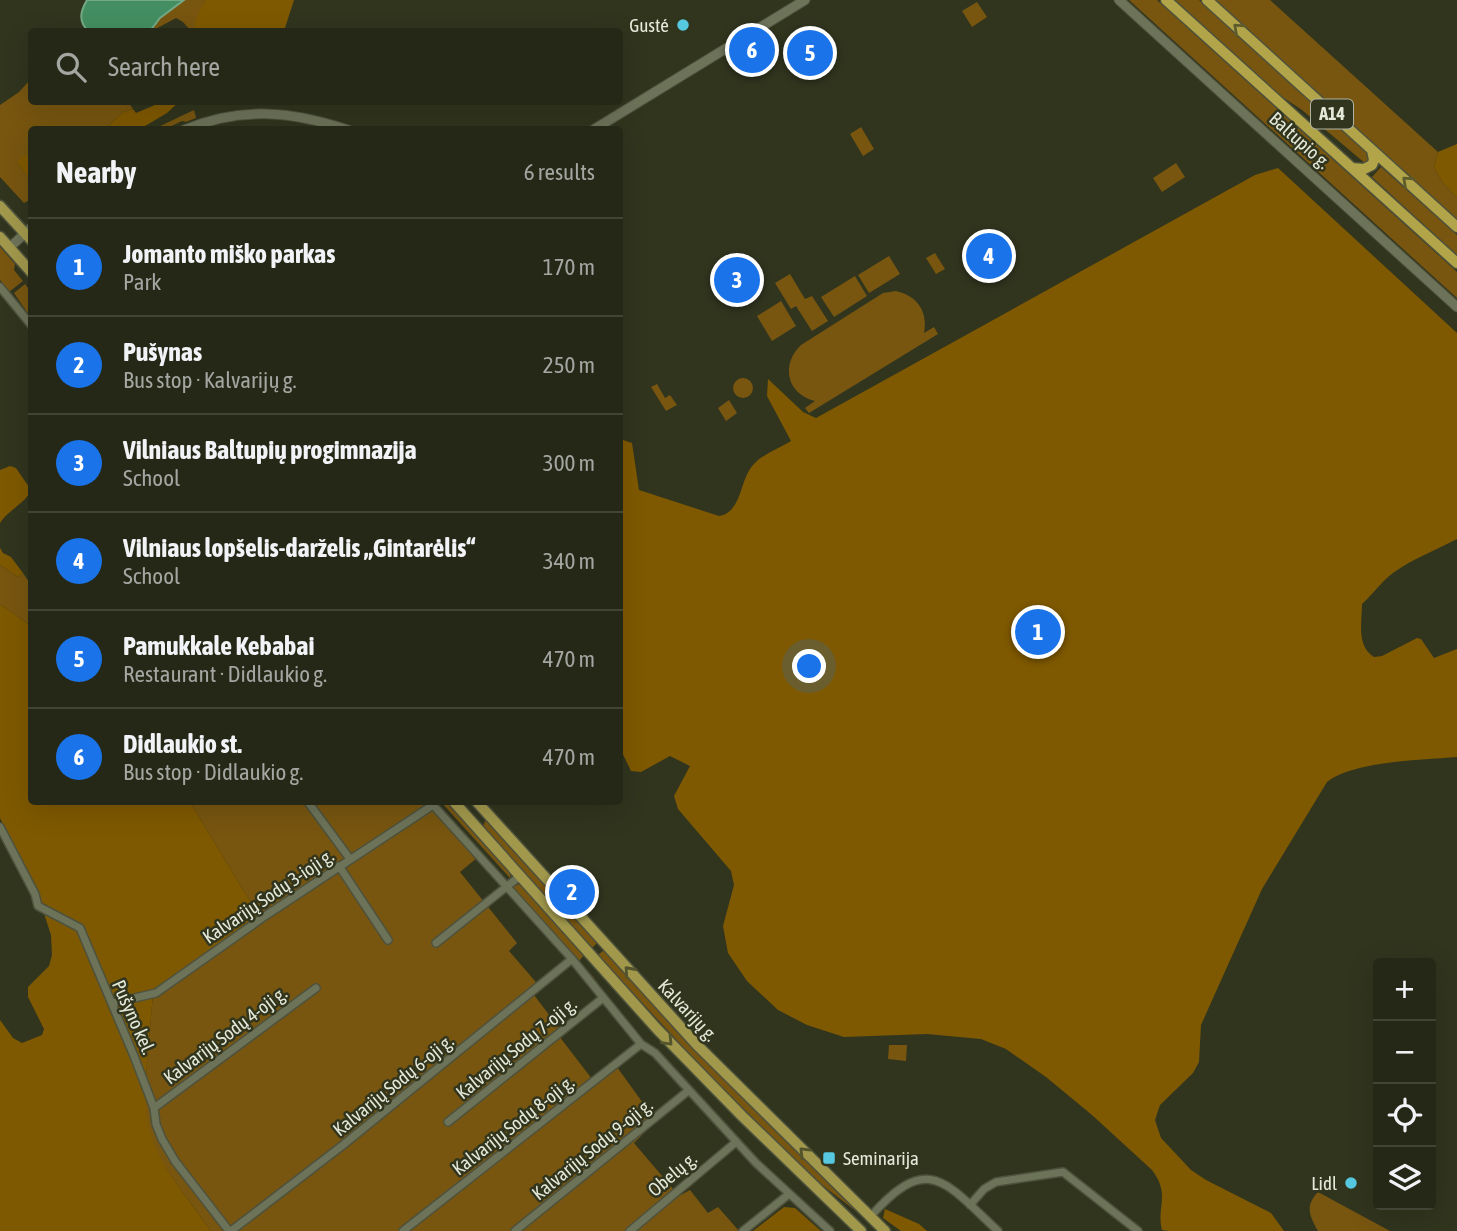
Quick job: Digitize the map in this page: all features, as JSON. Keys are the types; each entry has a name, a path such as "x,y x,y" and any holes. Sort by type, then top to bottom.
{"highway":[{"name":"A14","path":"1166,0 1457,264"},
{"name":"A14","path":"1207,0 1457,228"},
{"path":"1352,168 1364,169 1372,165 1372,150"}],"main road":[{"path":"0,206 28,233"},
{"path":"0,237 28,269"},
{"name":"Kalvarijų g.","path":"457,805 667,1039 860,1230"},
{"name":"Kalvarijų g.","path":"480,805 697,1045 885,1231"},
{"path":"475,826 488,814"},
{"path":"860,1230 870,1217"}],"street":[{"path":"600,126 805,0"},
{"name":"Baltupio g.","path":"1119,0 1457,306"},
{"path":"195,126 219,117 266,112 309,118 335,126"},
{"path":"9,248 28,235"},
{"path":"0,287 28,321"},
{"path":"310,805 350,859"},
{"name":"Kalvarijų Sodų 3-ioji g.","path":"113,1003 156,993 429,805"},
{"path":"434,805 572,959 641,1044 655,1052 736,1142 830,1231"},
{"name":"Pušyno kel.","path":"0,827 35,894 38,906 80,928 154,1108 156,1124 175,1161 230,1231"},
{"path":"339,866 388,940"},
{"path":"436,943 509,888 520,876"},
{"name":"Kalvarijų Sodų 6-oji g.","path":"230,1231 303,1177 572,959"},
{"name":"Kalvarijų Sodų 4-oji g.","path":"154,1108 316,988"},
{"name":"Kalvarijų Sodų 7-oji g.","path":"448,1122 603,998"},
{"name":"Kalvarijų Sodų 8-oji g.","path":"403,1231 641,1044"},
{"name":"Kalvarijų Sodų 9-oji g.","path":"515,1231 688,1091"},
{"name":"Obelų g.","path":"629,1231 736,1142"},
{"path":"970,1205 984,1189 996,1182 1063,1172 1139,1231"},
{"path":"870,1217 903,1185 923,1179 947,1185 998,1231"},
{"path":"743,1231 789,1194"}],"shaded area":[{"path":"87,0 184,0 160,18 152,28 86,28 81,16"},
{"path":"184,0 205,0 195,28 188,28 176,18 153,28 160,18"},
{"path":"205,0 294,0 285,28 195,28 195,21"},
{"path":"1129,0 1157,0 1457,272 1457,298"},
{"path":"1175,0 1199,0 1367,152 1370,158 1366,164 1302,110 1281,96"},
{"path":"1215,0 1270,0 1438,152 1434,167 1443,183 1457,198 1457,219"},
{"path":"977,2 987,17 972,27 962,11"},
{"path":"28,82 28,105 130,105 133,109 123,112 108,126 28,126 28,158 17,162 28,178 28,201 24,203 0,177 0,105"},
{"path":"155,105 176,105 145,126 108,126 123,112 133,109 136,113"},
{"path":"194,110 196,118 171,126 160,126"},
{"path":"861,127 874,149 863,156 850,134"},
{"path":"1457,144 1457,198 1443,183 1434,167 1438,152"},
{"path":"24,155 28,156 28,178 17,162"},
{"path":"1176,163 1185,177 1162,192 1153,178"},
{"path":"1381,167 1457,235 1457,255 1372,177"},
{"path":"1278,168 1457,333 1457,539 1408,563 1389,576 1362,604 1361,626 1362,640 1374,657 1382,656 1417,638 1421,639 1434,658 1457,649 1457,757 1371,766 1339,775 1327,782 1262,889 1201,1025 1199,1062 1193,1073 1160,1105 1155,1120 1161,1138 1191,1170 1271,1213 1284,1231 1168,1231 1162,1230 1161,1187 1152,1170 1092,1115 1046,1077 1006,1049 981,1039 927,1034 844,1037 807,1025 778,1010 747,981 728,953 723,926 734,885 731,871 678,809 674,796 690,766 670,756 641,772 631,771 623,754 623,440 632,443 639,490 719,516 727,513 737,502 749,470 754,464 791,441 767,396 768,379 803,412 816,418 1255,175"},
{"path":"0,247 15,264 14,270 23,281 9,292 0,280"},
{"path":"935,253 945,269 936,274 926,258"},
{"path":"889,256 900,274 869,293 858,275"},
{"path":"790,274 805,299 812,296 828,321 812,331 796,306 791,309 775,283"},
{"path":"855,276 867,296 834,317 821,297"},
{"path":"25,284 28,288 28,314 14,293"},
{"path":"883,293 904,293 920,306 924,318 924,333 934,327 938,334 809,413 805,408 815,401 798,392 790,377 789,369 795,353 801,345"},
{"path":"781,301 796,326 772,341 757,316"},
{"path":"743,378 750,381 753,388 750,395 743,398 736,395 733,388 736,381"},
{"path":"657,384 665,398 670,395 677,405 666,411 651,387"},
{"path":"729,400 737,413 726,421 718,408"},
{"path":"10,466 16,468 28,486 28,494 0,523 0,470"},
{"path":"0,548 23,573 18,577 0,565"},
{"path":"0,565 18,577 23,573 28,580 28,624 0,604"},
{"path":"0,604 28,624 28,805 192,805 259,916 153,992 146,1089 149,1126 165,1165 211,1231 0,1231 0,1020 13,1038 22,1043 42,1035 44,1029 28,997 28,987 49,966 52,955 51,935 38,895 0,818"},
{"path":"192,805 430,805 478,857 460,872 517,943 509,951 541,988 534,995 563,1033 559,1036 592,1079 614,1063 656,1121 634,1143 679,1196 690,1190 708,1213 718,1207 739,1231 211,1231 164,1165 148,1126 146,1068 153,992 259,916"},
{"path":"444,805 450,805 511,873 510,878"},
{"path":"485,821 489,822 597,943 592,948 483,827"},
{"path":"520,884 584,955 579,961 595,979 592,979 514,890 514,886"},
{"path":"604,950 696,1052 858,1210 857,1212 817,1181 722,1089 598,955"},
{"path":"889,1045 907,1045 906,1061 888,1059"},
{"path":"1318,1192 1390,1231 1318,1231 1312,1220 1310,1206"},
{"path":"784,1207 795,1208 821,1231 753,1231"},
{"path":"885,1209 919,1224 927,1231 901,1231 883,1218"}],"place":[{"name":"Gusté","path":"683,25"},
{"name":"Didlaukio st.","path":"752,50"},
{"name":"Pamukkale Kebabai","path":"810,53"},
{"name":"Vilniaus lopšelis-darželis „Gintarėlis“","path":"989,256"},
{"name":"Vilniaus Baltupių progimnazija","path":"737,280"},
{"name":"Jomanto miško parkas","path":"1038,632"},
{"name":"Pušynas","path":"572,892"},
{"name":"Seminarija","path":"829,1158"},
{"name":"Lidl","path":"1351,1183"}]}
